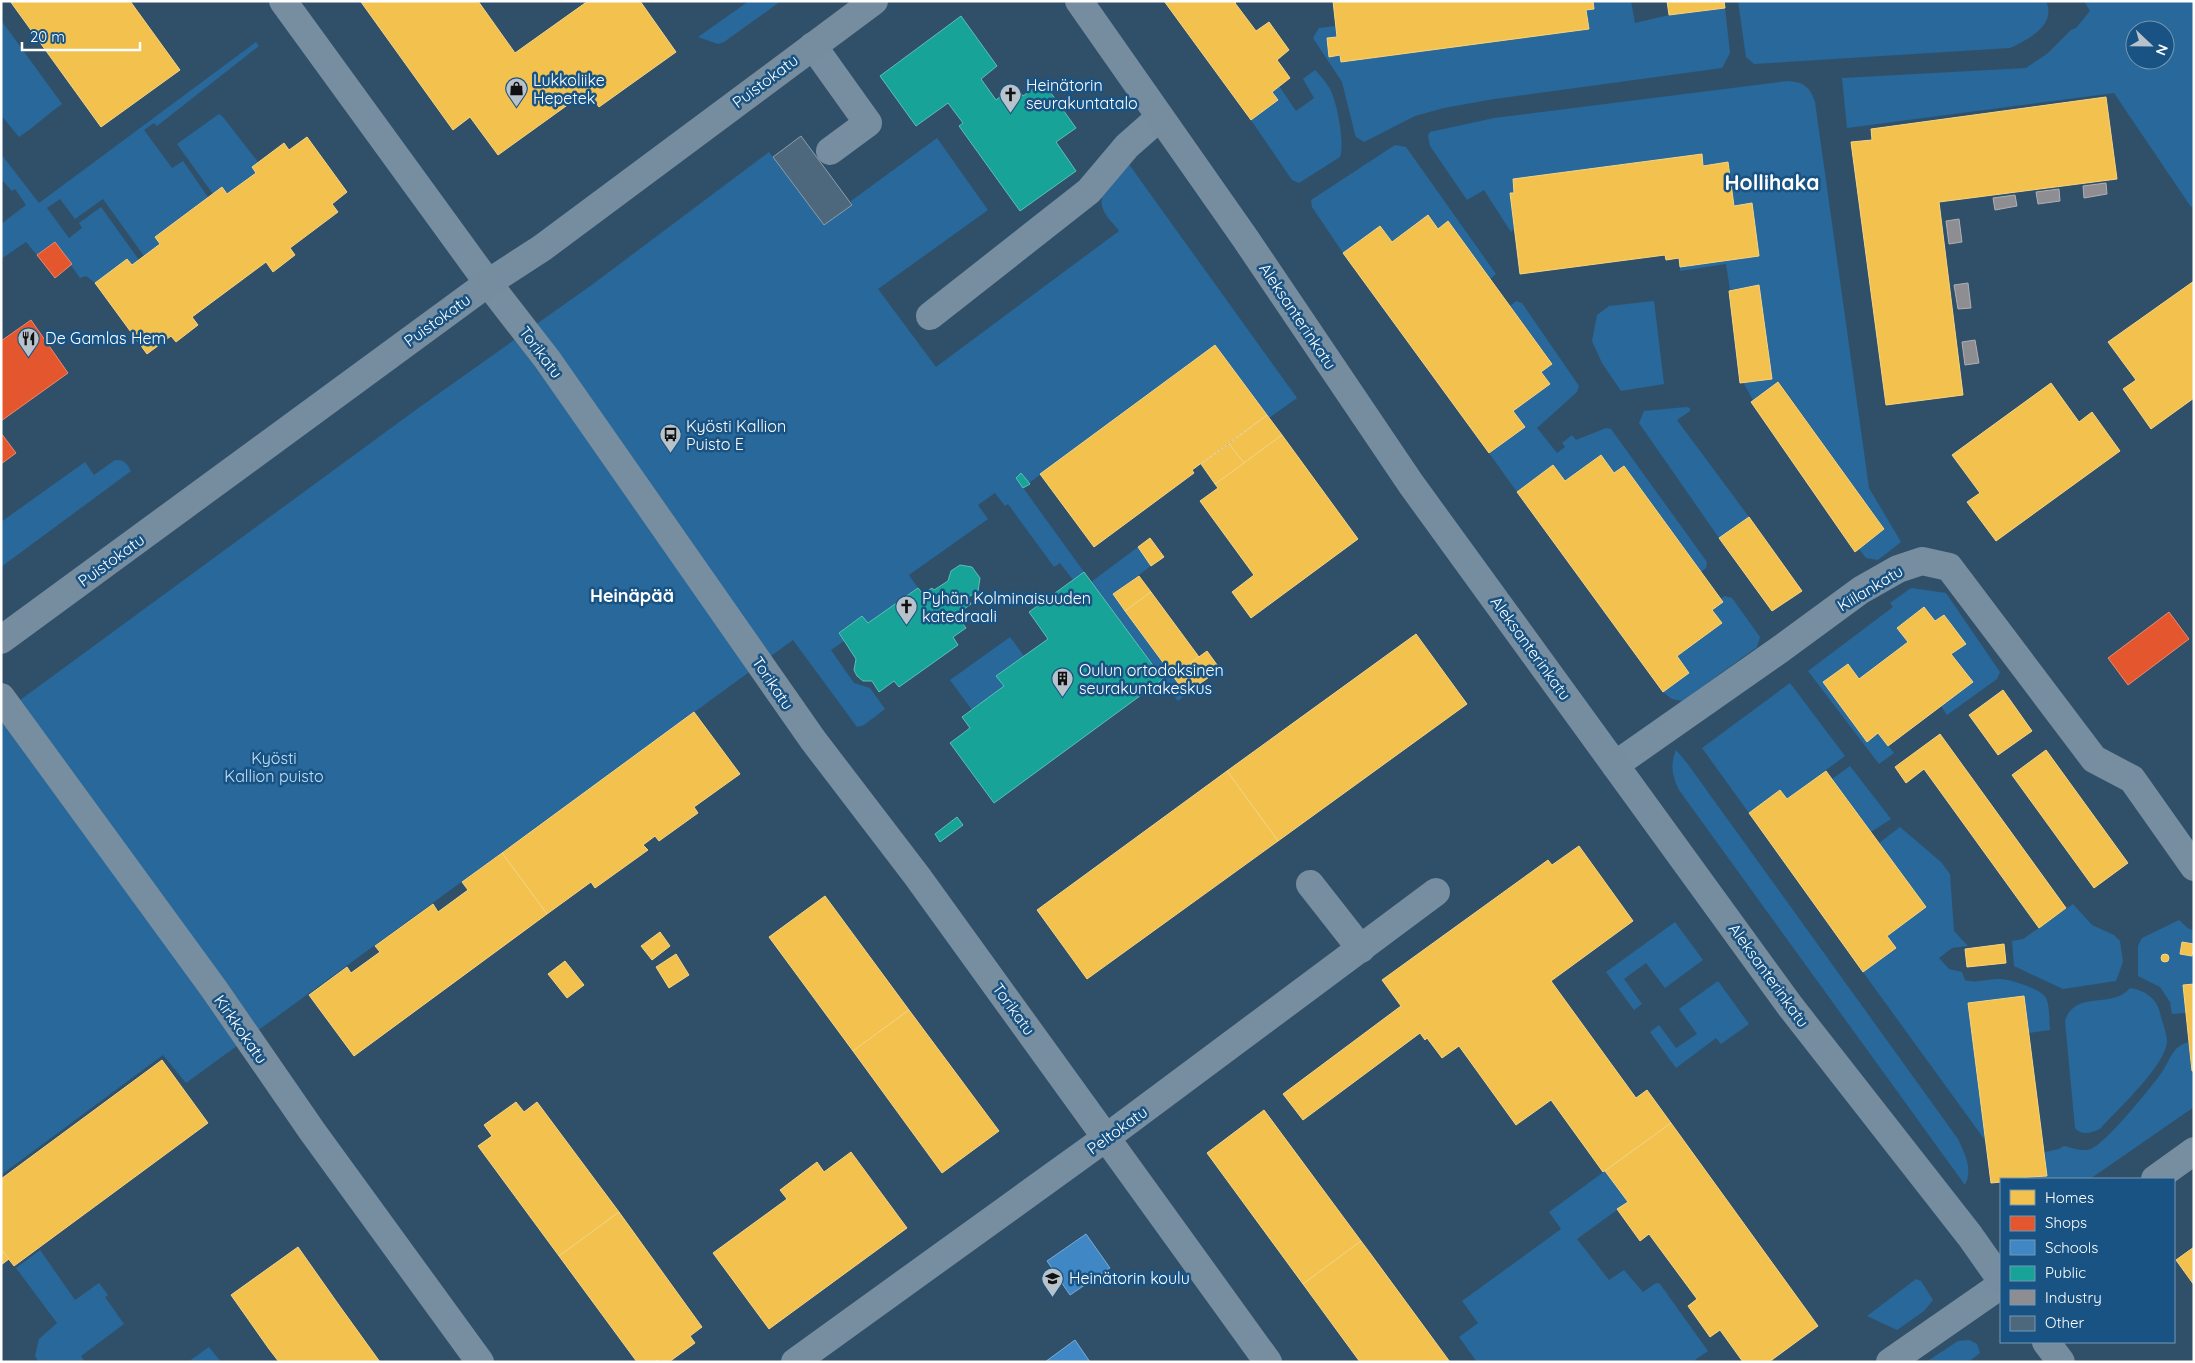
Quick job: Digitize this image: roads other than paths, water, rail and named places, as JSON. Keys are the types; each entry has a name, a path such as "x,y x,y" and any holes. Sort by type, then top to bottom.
{"main road":[{"name":"Puistokatu","path":"1,640 488,283 542,248 874,1"},
{"name":"Aleksanterinkatu","path":"1079,1 1246,238 1412,484 1790,1006 1970,1236 2000,1279"},
{"path":"2047,1343 2061,1362"}],"street":[{"name":"Torikatu","path":"283,1 488,283 547,358 813,740 917,876 1268,1362"},
{"path":"813,46 868,123 830,151"},
{"path":"930,316 1089,191 1127,146 1160,117"},
{"name":"Kiilankatu","path":"1615,765 1861,590 1898,569 1922,561 1949,567 2094,759 2132,779 2194,866"},
{"name":"Kirkkokatu","path":"1,697 214,989 312,1131 480,1362"},
{"path":"1310,884 1361,949"},
{"name":"Peltokatu","path":"795,1362 1107,1137 1436,892"},
{"path":"2156,1178 2194,1151"},
{"path":"1890,1362 2000,1287"}],"place":[{"name":"Lukkoliike Hepetek","path":"517,108"},
{"name":"Heinätorin seurakuntatalo","path":"1010,113"},
{"name":"De Gamlas Hem","path":"29,357"},
{"name":"Kyösti Kallion Puisto E","path":"670,454"},
{"name":"Pyhän Kolminaisuuden katedraali","path":"906,626"},
{"name":"Oulun ortodoksinen seurakuntakeskus","path":"1063,698"},
{"name":"Heinätorin koulu","path":"1053,1297"}],"district":[{"name":"Hollihaka","path":"1772,182"},
{"name":"Heinäpää","path":"632,595"}],"park label":[{"name":"Kyösti Kallion puisto","path":"274,767"}]}
